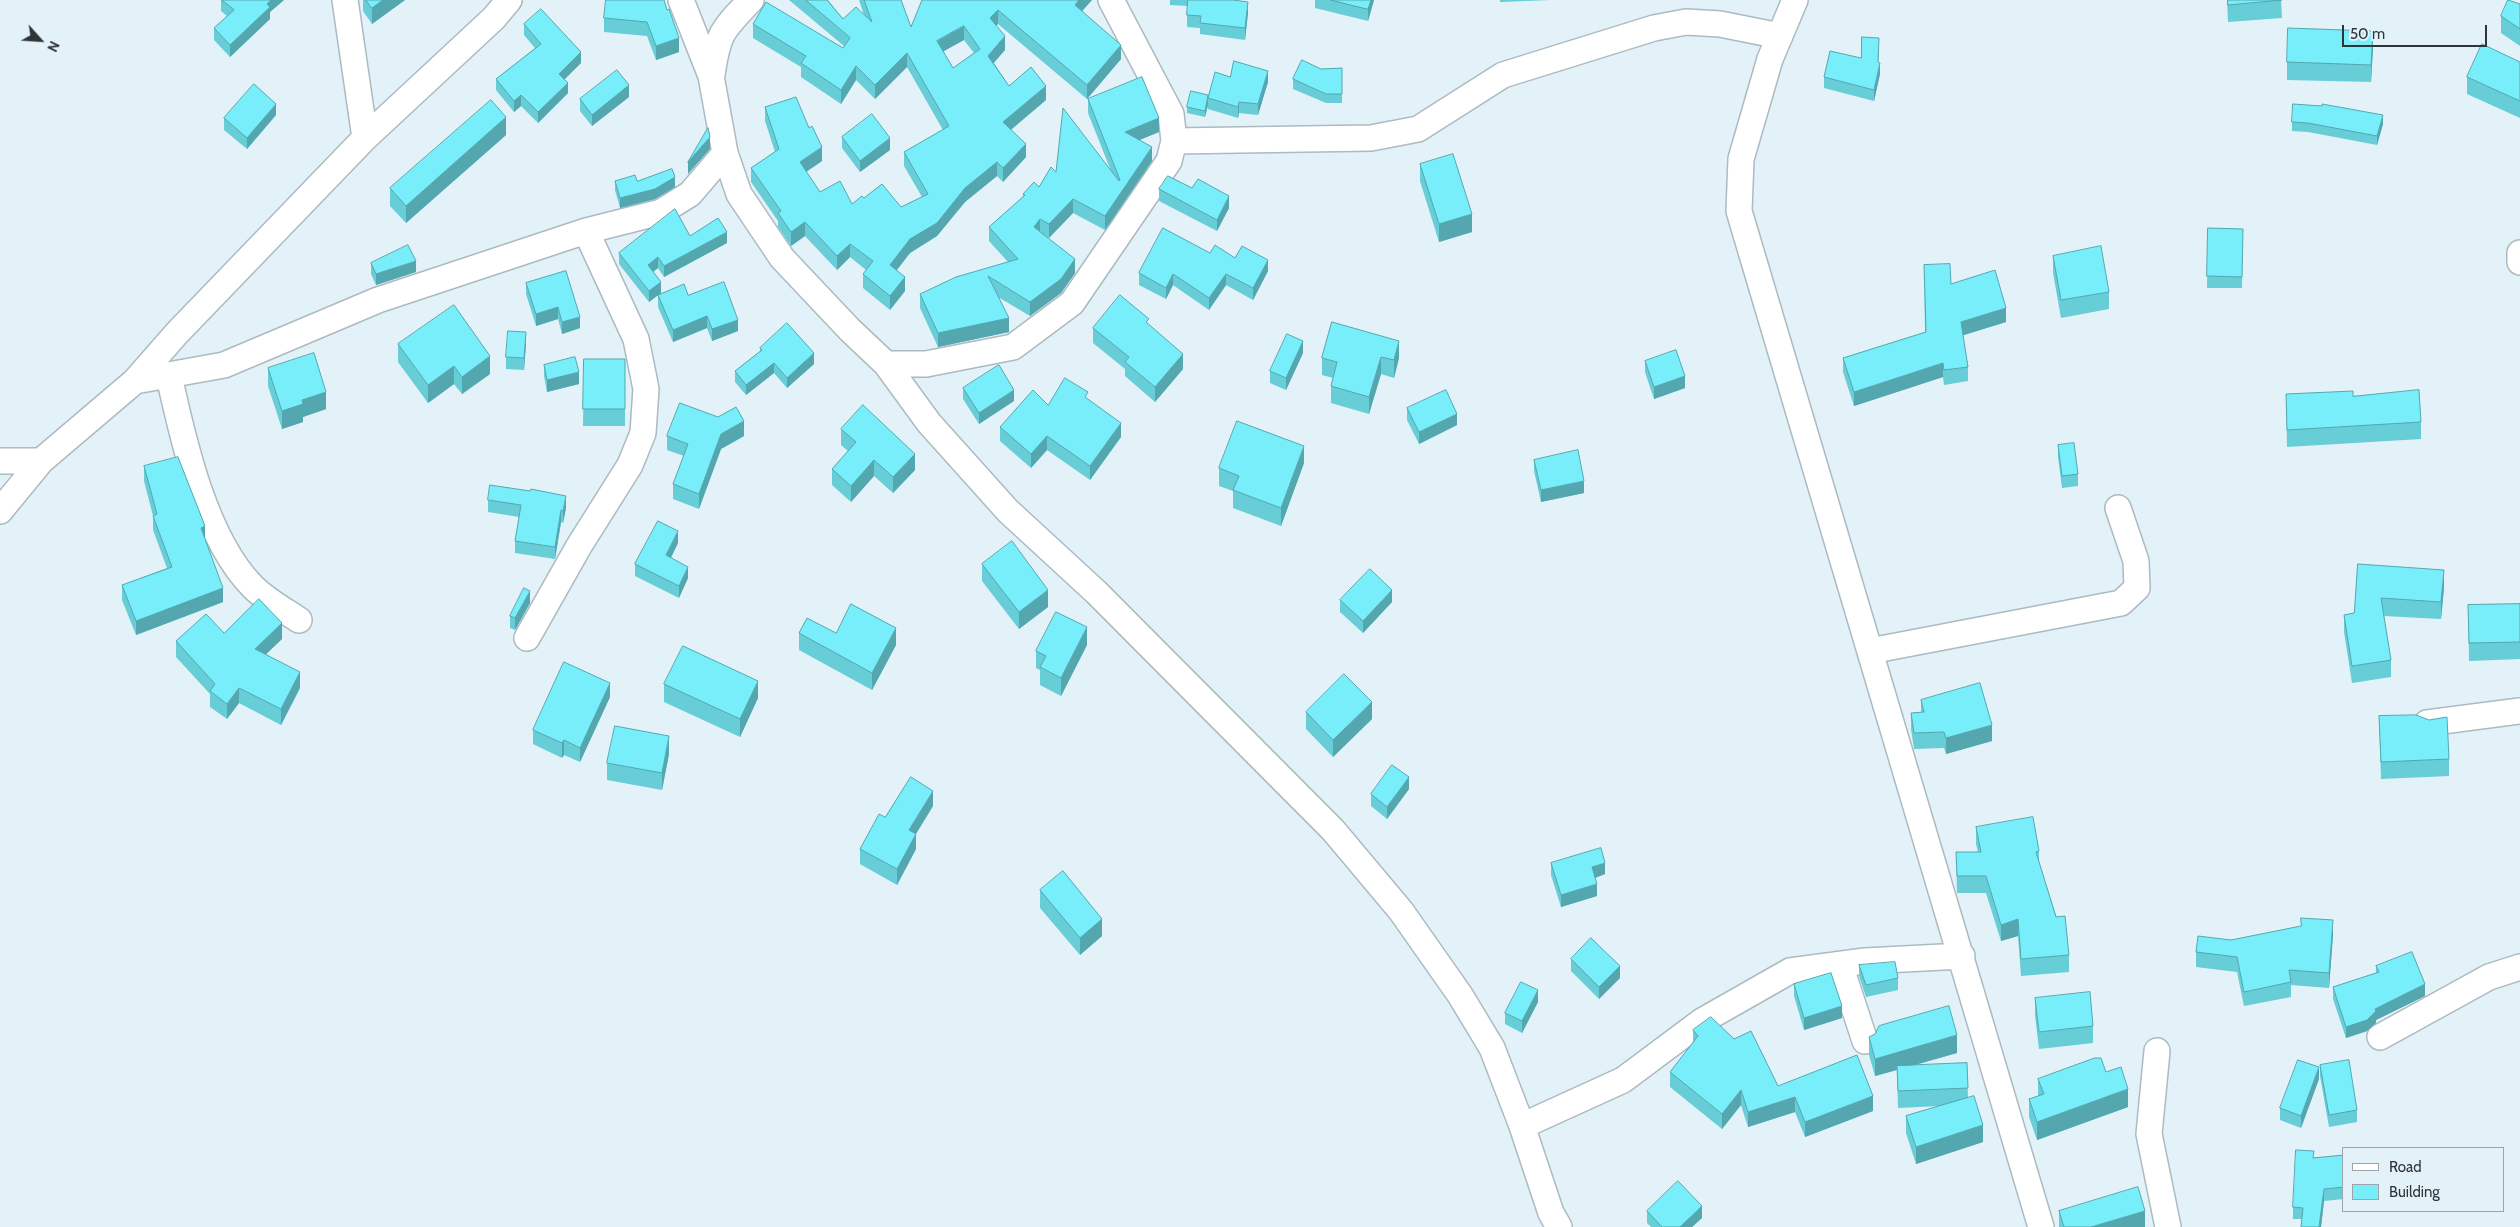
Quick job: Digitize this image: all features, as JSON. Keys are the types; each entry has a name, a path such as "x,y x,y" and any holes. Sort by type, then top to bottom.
{"street":[{"path":"345,0 365,138"},
{"path":"0,511 41,461 135,381 176,333 365,138 494,18 509,0"},
{"path":"681,0 712,76 725,153 739,194 782,258 850,330 886,364 929,423 1008,511 1096,592 1333,830 1389,896 1460,995 1492,1048 1522,1126 1551,1213 1559,1227"},
{"path":"712,76 716,44 726,26 751,0"},
{"path":"886,364 926,364 1013,347 1072,303 1169,162 1174,141 1171,114 1111,0"},
{"path":"1795,0 1770,59 1741,158 1739,211 2041,1227"},
{"path":"1174,141 1371,138 1418,129 1503,75 1654,28 1686,22 1720,24 1780,36"},
{"path":"135,381 224,365 378,300 586,231 661,212 690,194 725,153"},
{"path":"527,638 579,546 630,465 643,433 646,389 636,339 586,231"},
{"path":"2520,253 2520,262"},
{"path":"169,376 182,435 211,518 232,562 253,587 299,620"},
{"path":"0,461 41,461"},
{"path":"1870,651 2121,603 2137,588 2136,561 2118,508"},
{"path":"2427,723 2520,711"},
{"path":"1522,1126 1623,1080 1702,1021 1790,971 1840,965 1962,956"},
{"path":"1840,965 1865,1041"},
{"path":"2380,1038 2489,977 2520,967"},
{"path":"2157,1051 2149,1134 2168,1227"}],"building":[{"path":"222,0 271,0 267,4 270,7 230,45 214,28 234,10"},
{"path":"366,0 383,0 372,8"},
{"path":"606,0 664,0 679,38 656,46 647,22 604,18"},
{"path":"806,0 827,0 843,19 856,7 872,22 864,0 901,0 911,27 922,0 1079,0 1075,5 1121,45 1087,85 998,10 990,18 1005,36 988,56 1009,86 1031,67 1046,86 1003,122 1026,144 1003,168 997,162 965,188 937,223 910,239 890,265 905,277 890,296 863,274 873,261 850,244 837,256 805,222 791,232 778,213 781,211 751,168 779,149 765,107 796,97 809,128 812,126 822,147 800,162 820,192 840,181 852,204 862,196 864,198 882,184 901,207 928,194 904,152 949,126 907,53 875,85 856,66 841,90 801,63 806,56 753,24 766,2 843,48 850,38","holes":["964,26 980,49 953,68 937,41"]},
{"path":"1188,0 1248,2 1245,28 1200,23 1201,16 1187,15"},
{"path":"1331,0 1371,0 1368,9"},
{"path":"2228,0 2282,0 2228,5"},
{"path":"2508,0 2520,4 2520,29 2501,16"},
{"path":"541,9 581,52 559,74 568,83 538,112 521,95 514,101 496,79 541,44 524,24"},
{"path":"2288,28 2373,31 2371,65 2287,62"},
{"path":"1862,37 1879,38 1878,62 1880,63 1874,90 1824,77 1830,51 1861,58"},
{"path":"2482,44 2520,62 2520,101 2467,77"},
{"path":"1302,60 1321,69 1342,68 1342,94 1326,94 1293,79"},
{"path":"1234,61 1268,71 1258,104 1239,102 1238,107 1208,98 1215,72 1230,77"},
{"path":"617,70 629,85 592,115 580,99"},
{"path":"1142,77 1159,118 1125,132 1152,147 1105,216 1073,199 1049,224 1040,219 1034,227 1075,259 1061,279 1030,302 988,276 1009,318 938,333 920,294 956,277 1018,259 989,227 1025,195 1023,194 1034,182 1039,187 1051,167 1056,172 1063,108 1120,180 1088,99"},
{"path":"254,84 276,104 247,138 224,118"},
{"path":"1191,91 1208,95 1205,111 1187,107"},
{"path":"491,100 506,117 406,206 390,188"},
{"path":"2293,104 2322,106 2322,104 2383,115 2377,136 2308,123 2292,122"},
{"path":"872,114 890,138 860,161 842,137"},
{"path":"708,128 710,137 688,162"},
{"path":"1453,154 1472,214 1439,224 1420,164"},
{"path":"672,169 675,177 655,189 620,198 615,181 635,175 637,181"},
{"path":"1168,176 1192,188 1198,179 1229,196 1217,220 1159,189"},
{"path":"675,209 690,236 718,218 727,232 664,266 658,257 648,265 661,282 649,291 619,253"},
{"path":"1163,228 1210,253 1215,245 1235,258 1242,246 1268,260 1253,288 1226,274 1209,298 1173,274 1166,288 1139,273"},
{"path":"2208,228 2243,229 2242,277 2207,276"},
{"path":"408,245 416,261 376,274 371,263"},
{"path":"2101,246 2109,292 2061,300 2053,256"},
{"path":"1950,264 1951,284 1995,270 2006,308 1961,322 1968,367 1944,370 1943,363 1854,392 1843,358 1926,332 1924,265"},
{"path":"566,271 580,317 562,322 558,307 536,314 526,283"},
{"path":"724,282 738,320 712,329 707,316 673,330 658,295 684,284 688,295"},
{"path":"1120,295 1149,319 1146,322 1183,354 1155,387 1125,362 1129,357 1093,328"},
{"path":"454,305 490,356 462,377 454,366 428,385 398,344"},
{"path":"1332,322 1399,341 1394,360 1381,357 1369,397 1331,386 1337,362 1322,358"},
{"path":"787,323 814,353 787,378 774,363 746,385 735,371 762,350 760,348"},
{"path":"508,331 526,332 524,358 506,357"},
{"path":"1287,334 1303,341 1286,378 1270,371"},
{"path":"1676,350 1685,376 1654,387 1645,361"},
{"path":"314,353 326,392 302,400 303,404 282,411 268,368"},
{"path":"575,357 579,372 547,380 544,365"},
{"path":"584,359 625,359 625,409 583,409"},
{"path":"999,365 1014,390 979,413 963,388"},
{"path":"1065,378 1088,392 1085,397 1121,423 1090,466 1047,436 1031,454 1000,427 1033,390 1048,405"},
{"path":"1446,390 1457,414 1419,432 1407,408"},
{"path":"2419,390 2421,422 2287,430 2286,394 2353,391 2353,396"},
{"path":"680,403 718,417 736,407 744,421 721,434 699,494 673,484 688,444 667,436"},
{"path":"863,405 915,454 893,477 874,460 851,486 832,469 856,442 841,429"},
{"path":"1237,421 1304,446 1281,508 1233,490 1239,476 1219,468"},
{"path":"2074,443 2078,474 2062,476 2058,445"},
{"path":"1578,450 1584,481 1541,490 1534,460"},
{"path":"178,457 205,526 201,528 223,588 136,621 122,585 172,567 153,516 157,514 144,466"},
{"path":"490,485 530,491 531,489 566,496 563,511 561,510 555,547 515,541 521,505 488,500"},
{"path":"658,521 678,531 666,555 688,567 679,586 635,564"},
{"path":"1012,541 1048,590 1019,612 982,564"},
{"path":"2358,564 2444,570 2441,602 2381,598 2391,660 2352,666 2344,615 2354,613"},
{"path":"1370,569 1392,590 1363,621 1340,600"},
{"path":"524,588 530,591 515,618 510,616"},
{"path":"259,599 282,623 255,649 300,672 281,709 239,688 227,704 210,691 215,684 176,641 206,614 224,633"},
{"path":"851,604 896,628 872,673 799,633 807,618 836,633"},
{"path":"2520,604 2520,642 2469,643 2468,605"},
{"path":"1056,612 1087,627 1061,678 1040,667 1046,656 1036,651"},
{"path":"683,646 758,681 740,719 664,684"},
{"path":"564,662 610,683 580,748 564,740 562,743 533,730"},
{"path":"1344,674 1372,702 1333,740 1306,712"},
{"path":"1980,683 1992,725 1946,738 1944,732 1914,733 1911,713 1924,712 1921,700"},
{"path":"2416,715 2429,720 2447,717 2449,759 2381,762 2379,716"},
{"path":"615,726 669,736 662,773 607,763"},
{"path":"1392,765 1409,777 1387,807 1371,794"},
{"path":"911,777 933,791 909,830 916,834 897,869 860,849 879,814 885,817"},
{"path":"2033,817 2039,851 2036,852 2056,917 2065,916 2069,955 2021,959 2018,919 2001,925 1986,876 1957,876 1956,852 1981,852 1976,827"},
{"path":"1601,848 1605,863 1592,867 1597,884 1561,895 1551,863"},
{"path":"1063,871 1102,919 1080,938 1040,890"},
{"path":"2301,918 2333,920 2329,973 2289,970 2291,982 2244,992 2237,957 2196,952 2198,936 2231,940 2301,926"},
{"path":"1591,938 1620,966 1599,987 1571,959"},
{"path":"2412,952 2425,984 2375,1009 2376,1011 2367,1020 2346,1027 2333,987 2379,972 2376,966"},
{"path":"1895,962 1898,978 1866,985 1859,965"},
{"path":"1831,973 1842,1006 1804,1018 1794,984"},
{"path":"1521,982 1538,990 1522,1021 1505,1013"},
{"path":"2090,992 2093,1026 2039,1032 2035,998"},
{"path":"1949,1006 1957,1035 1875,1059 1869,1037 1875,1034 1879,1026"},
{"path":"1711,1017 1734,1039 1751,1031 1778,1086 1857,1055 1873,1096 1805,1122 1795,1097 1748,1112 1741,1090 1722,1114 1670,1072 1698,1036 1693,1030"},
{"path":"2095,1058 2101,1058 2106,1072 2121,1067 2128,1089 2037,1122 2029,1099 2044,1094 2038,1079"},
{"path":"2298,1060 2319,1067 2301,1116 2280,1108"},
{"path":"2349,1060 2357,1110 2329,1115 2320,1065"},
{"path":"1967,1063 1968,1088 1898,1091 1897,1066"},
{"path":"1974,1096 1983,1125 1916,1147 1906,1116"},
{"path":"2296,1150 2314,1151 2313,1158 2342,1155 2342,1187 2324,1189 2319,1227 2301,1227 2303,1208 2293,1207"},
{"path":"1678,1181 1702,1206 1680,1227 1662,1227 1647,1211"},
{"path":"2138,1187 2145,1211 2091,1227 2064,1227 2059,1211"}]}
